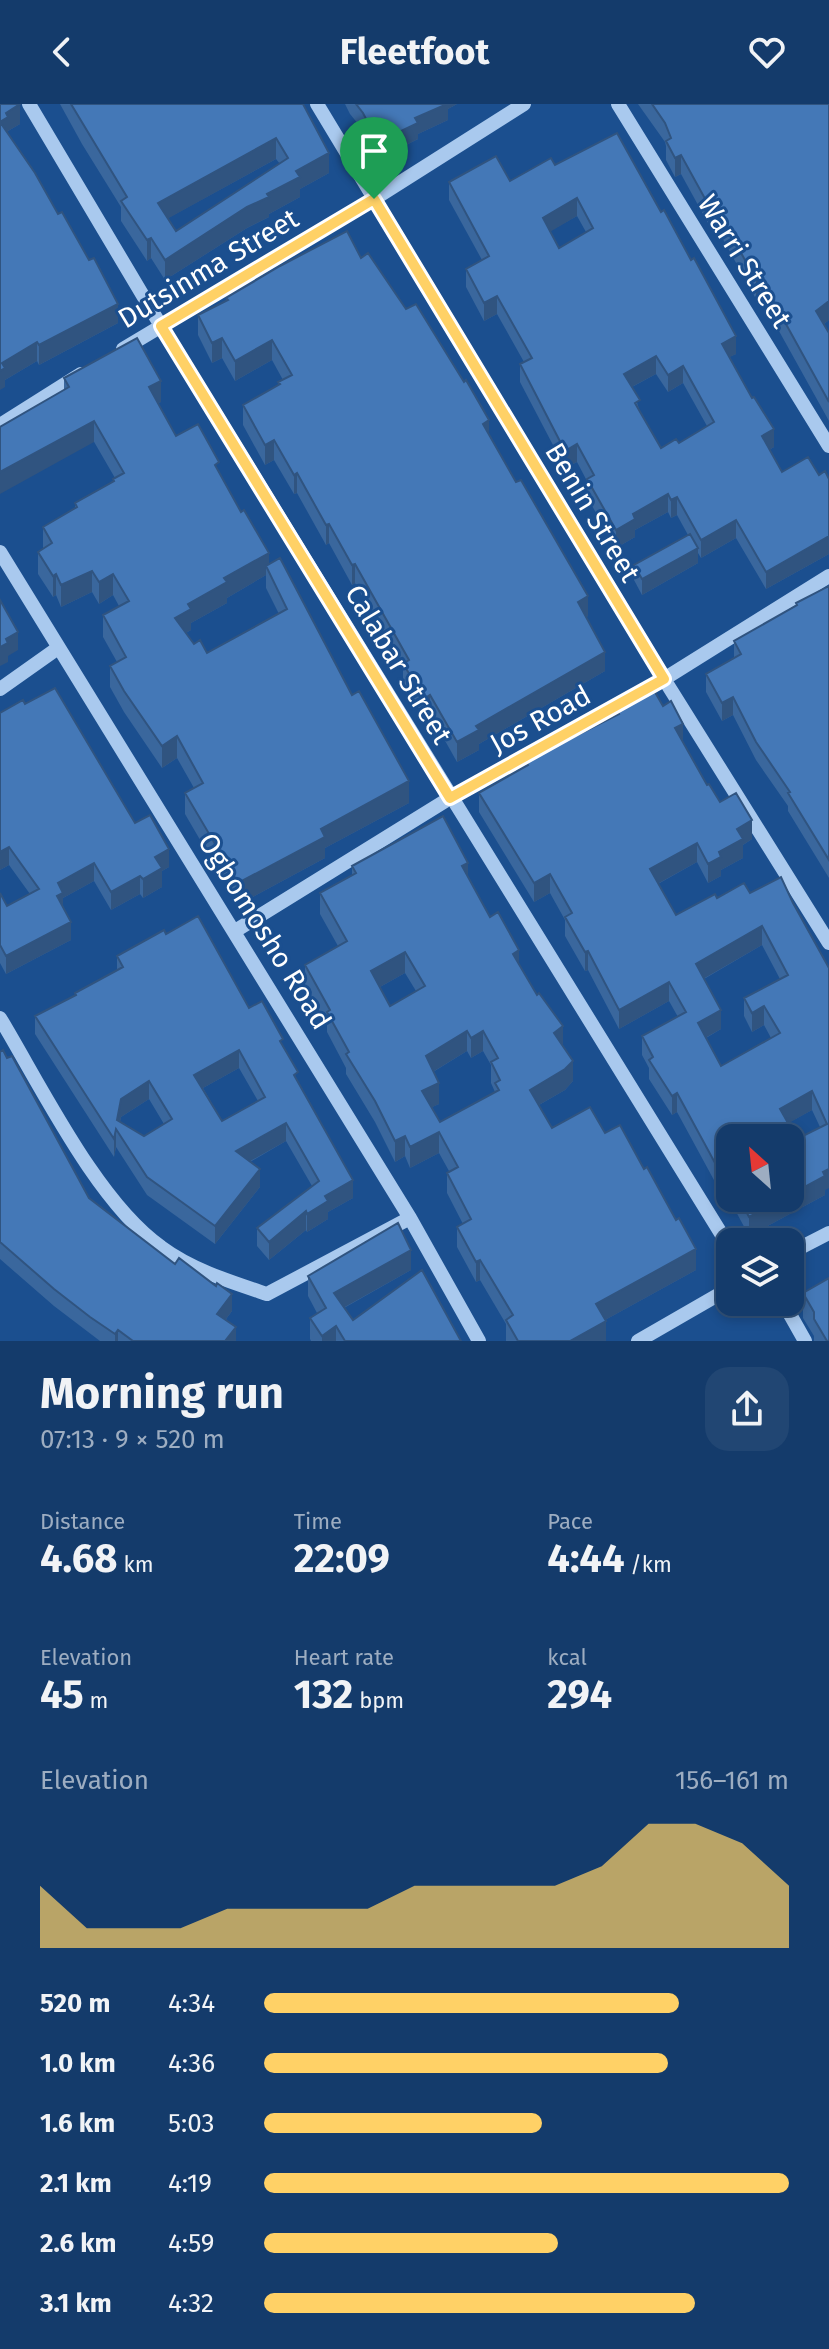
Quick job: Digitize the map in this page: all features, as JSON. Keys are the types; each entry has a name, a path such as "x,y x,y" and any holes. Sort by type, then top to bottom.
{"street":[{"name":"Calabar Street","path":"29,104 450,798 718,1228"},
{"name":"Benin Street","path":"317,104 664,679 829,943"},
{"name":"Dutsinma Street","path":"107,358 374,199 524,104"},
{"name":"Warri Street","path":"618,104 829,446"},
{"path":"0,425 94,366"},
{"name":"Ogbomosho Road","path":"0,552 410,1218 479,1341"},
{"name":"Jos Road","path":"235,931 450,798 664,679 829,576"},
{"path":"0,689 58,648"},
{"path":"0,1018 81,1154 117,1205 161,1247 214,1276 267,1294 410,1218"},
{"path":"804,1246 829,1233"},
{"path":"638,1341 716,1296"},
{"path":"791,1316 805,1341"}],"building":[{"path":"0,104 20,104 6,113 8,117 0,122"},
{"path":"71,104 303,104 329,153 296,171 300,177 267,194 269,197 247,207 165,260 151,238 147,240 121,201 127,197","holes":["276,138 288,158 176,231 158,203"]},
{"path":"356,104 447,104 415,118 418,123 378,142"},
{"path":"652,104 829,104 829,301 816,311 829,333 829,402 760,277 756,280 719,213 714,215 681,155 675,158 666,141 671,138 665,123"},
{"path":"0,122 35,173 58,214 62,212 89,260 94,258 118,304 39,345 37,342 2,363 5,368 0,371"},
{"path":"617,133 661,212 664,210 691,260 694,258 736,336 722,344 752,398 774,429 762,436 782,472 808,457 819,475 825,471 829,479 829,536 766,572 736,520 701,540 677,497 671,500 668,494 633,514 635,519 616,530 587,479 594,475 577,444 565,451 520,364 532,358 497,296 484,303 466,269 489,256 449,182 496,156 510,181 551,158 555,165","holes":["577,198 593,228 559,248 543,218","656,356 668,375 683,366 714,422 679,443 676,439 661,448 635,403 640,400 624,374"]},
{"path":"347,231 361,258 368,253 406,309 416,304 464,382 466,380 489,420 483,424 516,482 521,480 588,596 578,602 605,652 476,726 479,730 457,742 430,695 425,698 403,664 409,660 355,564 352,565 274,440 265,445 243,405 292,375 272,340 235,361 222,338 212,343 198,315 228,300 226,298 280,266"},
{"path":"137,338 161,381 149,387 176,436 198,424 219,462 215,465 241,512 244,510 269,553 224,578 227,582 188,604 191,609 175,618 194,644 200,640 207,653 287,609 266,566 280,558 352,695 359,691 409,781 321,829 325,837 238,883 185,793 203,783 177,736 162,746 110,666 126,657 103,615 129,601 113,574 99,582 92,571 61,585 38,552 52,543 43,527 124,473 94,421 0,472 0,427 69,387 64,378"},
{"path":"690,534 698,548 642,579 634,565"},
{"path":"829,586 829,860 790,792 756,742 733,697 722,703 706,674 741,654 734,641"},
{"path":"0,600 18,632 0,647"},
{"path":"652,687 663,706 671,701 683,724 675,728 707,785 720,802 736,793 752,820 737,829 743,839 719,852 721,857 708,864 697,843 650,869 676,915 744,883 750,893 781,877 829,968 829,1169 823,1172 825,1176 804,1187 804,1136 827,1124 812,1091 780,1109 788,1124 716,1124 716,1165 677,1093 672,1096 649,1060 653,1057 642,1036 686,1012 669,982 619,1010 588,951 585,952 565,917 572,913 550,874 534,883 479,793 528,765 526,761 619,714 615,706","holes":["762,926 788,975 744,998 752,1013 764,1006 780,1033 721,1066 698,1023 721,1010 696,964"]},
{"path":"55,688 135,823 150,815 169,849 155,857 162,868 111,892 94,863 58,883 63,893 57,896 71,922 6,956 0,945 0,893 7,906 39,889 9,847 0,852 0,713"},
{"path":"443,816 468,863 462,866 490,917 498,912 519,950 513,954 537,995 539,993 563,1026 554,1033 573,1061 530,1090 552,1128 590,1107 605,1133 620,1125 644,1169 647,1167 696,1249 596,1304 606,1321 570,1341 518,1341 506,1320 513,1315 480,1260 476,1262 457,1227 471,1219 447,1173 458,1167 439,1132 410,1147 405,1136 395,1141 346,1054 349,1052 327,1012 330,1010 305,965 347,941 320,893 356,873 352,866","holes":["405,952 425,986 390,1006 371,971","467,1031 471,1038 483,1031 498,1058 491,1062 500,1080 495,1083 499,1090 440,1122 422,1091 439,1083 426,1056"]},
{"path":"198,916 249,1008 262,1001 298,1072 294,1075 353,1180 325,1196 328,1201 307,1214 306,1211 269,1242 257,1228 319,1181 286,1123 236,1151 260,1169 215,1226 147,1177 116,1129 114,1139 35,1016 123,967 117,956 164,930 166,934","holes":["239,1050 265,1097 222,1121 194,1075","149,1081 172,1119 144,1136 117,1120 121,1099"]},
{"path":"3,1050 7,1058 12,1056 89,1198 175,1264 179,1258 232,1294 217,1314 236,1327 225,1341 133,1341 118,1330 115,1334 54,1289 0,1242 0,1052"},
{"path":"398,1223 411,1250 334,1293 353,1320 422,1270 461,1341 345,1341 336,1326 322,1336 310,1318 326,1308 308,1276"},
{"path":"829,1278 829,1341 814,1319 814,1312 804,1292"}],"route":[{"path":"374,199 664,679 450,798 161,326 374,199"}]}
